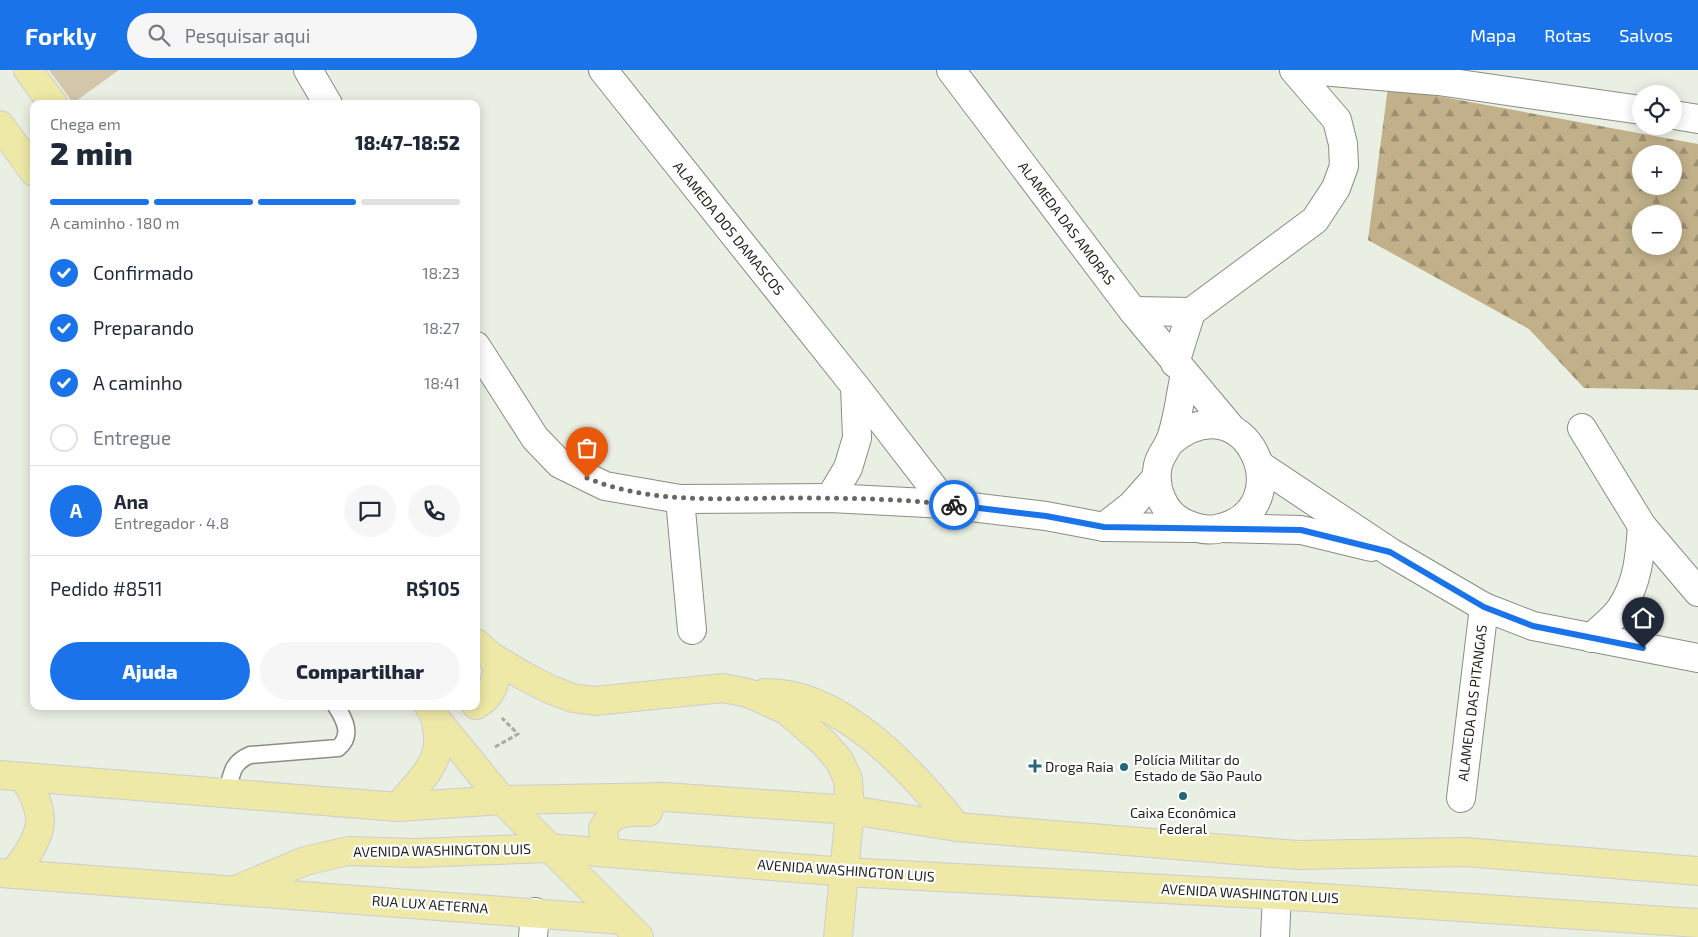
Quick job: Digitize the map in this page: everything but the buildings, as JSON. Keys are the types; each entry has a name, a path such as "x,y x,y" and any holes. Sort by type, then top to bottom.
{"main road":[{"path":"28,70 50,100"},
{"path":"0,126 30,167"},
{"path":"484,650 548,689 573,698 595,700 723,688 748,693 786,710 823,742 839,760 848,779 850,810 838,937"},
{"path":"480,701 495,682 498,667 484,650"},
{"path":"748,693 784,692 816,702 847,718 921,783 957,827"},
{"path":"432,712 462,710"},
{"path":"432,712 502,800 548,848 631,928"},
{"path":"398,807 430,769 435,759 438,743 432,712"},
{"path":"12,776 398,807 502,800 665,797 850,810 957,827 1298,855 1465,852 1698,871"},
{"path":"7,873 34,845 40,827 37,798 12,776"},
{"path":"605,852 602,829 610,819 618,814 632,811 732,815 789,806"},
{"name":"AVENIDA WASHINGTON LUIS","path":"7,873 238,889 306,861 348,851 415,853 548,848 845,872 1277,894 1698,923"},
{"name":"RUA LUX AETERNA","path":"238,889 534,924 631,928"}],"street":[{"path":"308,70 326,100"},
{"name":"ALAMEDA DOS DAMASCOS","path":"603,70 855,386 946,504"},
{"name":"ALAMEDA DAS AMORAS","path":"951,70 1133,311 1231,428"},
{"path":"1133,311 1191,312 1315,220 1336,188 1344,166 1343,144 1337,120 1294,70"},
{"path":"1309,70 1438,80 1632,109"},
{"path":"1682,116 1698,119"},
{"path":"1170,442 1180,369 1191,312"},
{"path":"480,352 535,438 560,464 604,486 680,499 830,498 946,504 1046,516 1104,527 1301,530 1390,552"},
{"path":"830,498 848,468 857,438 855,386"},
{"path":"1215,424 1231,428 1245,437 1255,451 1261,466 1261,486 1253,506 1239,520 1208,528 1179,521 1167,509 1159,494 1156,478 1162,452 1183,431 1198,425 1215,424"},
{"path":"1582,428 1642,526 1698,592"},
{"path":"1261,466 1390,552 1484,607 1533,626 1698,658"},
{"path":"1104,527 1132,505 1156,478"},
{"path":"680,499 692,630"},
{"path":"1591,638 1621,609 1630,590 1638,568 1642,526"},
{"name":"ALAMEDA DAS PITANGAS","path":"1461,798 1484,607"},
{"path":"1275,937 1277,894"}],"lane":[{"path":"226,793 234,766 239,760 250,755 330,749 338,748 344,744 347,730 338,710"}],"path":[{"path":"470,762 518,734 480,706"}],"shaded area":[{"path":"49,70 119,70 77,100 71,100"}],"green space":[{"path":"1388,87 1632,132 1632,135 1649,135 1698,144 1698,390 1584,388 1529,329 1368,240"}],"way so far":[{"path":"587,478 604,486 680,499 830,498 954,505"}],"place":[{"name":"Droga Raia","path":"1035,766"},
{"name":"Polícia Militar do Estado de São Paulo","path":"1124,767"},
{"name":"Caixa Econômica Federal","path":"1183,796"}],"route":[{"path":"954,505 1046,516 1104,527 1301,530 1390,552 1484,607 1533,626 1643,648"}]}
